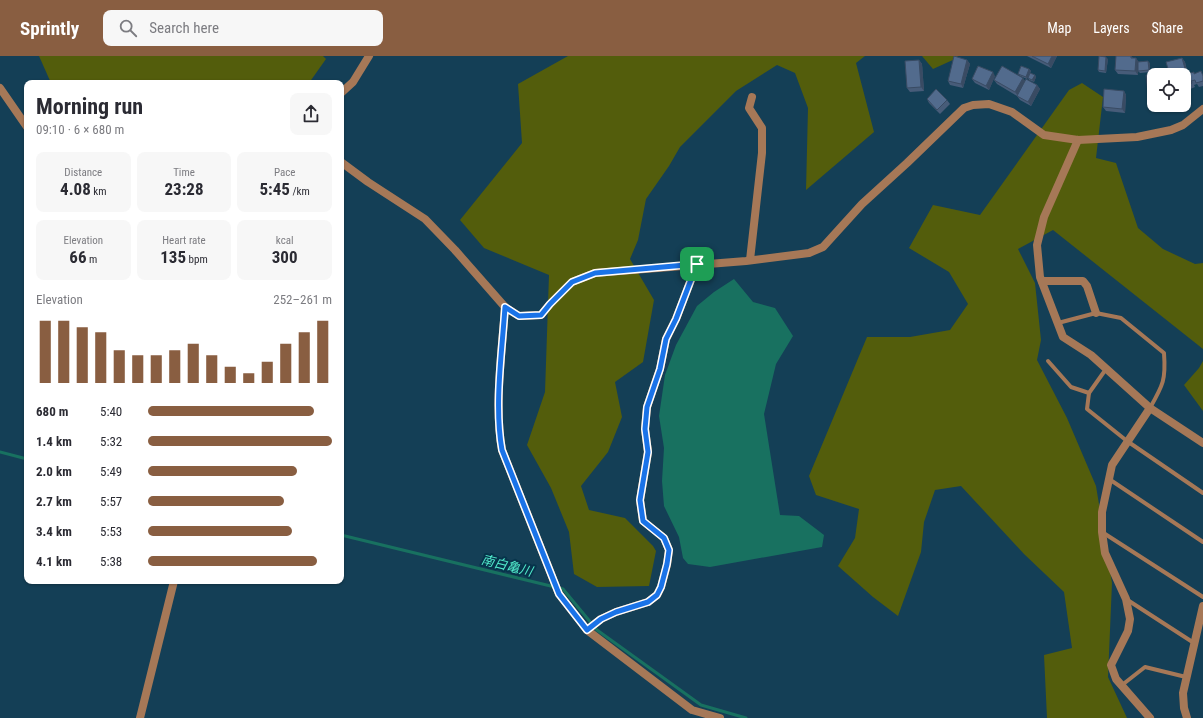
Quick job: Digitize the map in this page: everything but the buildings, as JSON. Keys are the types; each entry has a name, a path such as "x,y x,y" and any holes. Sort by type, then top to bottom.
{"street":[{"path":"344,90 353,82 369,56"},
{"path":"0,88 24,123"},
{"path":"750,260 762,152 762,128 750,108 752,97"},
{"path":"344,164 368,182 425,219 455,250 505,307 519,316 541,315 572,282 595,273 750,260 809,252 823,247 862,204 964,108 974,105 989,104 1012,112 1044,135 1078,140 1137,137 1171,130 1184,125 1203,109"},
{"path":"1078,140 1044,217 1037,245 1040,277 1063,337 1091,356 1150,408 1203,443"},
{"path":"587,630 601,619 616,612 648,602 657,595 661,587 669,550 664,538 643,521 640,500 648,452 645,429 647,407 660,369 666,339 676,319 697,264"},
{"path":"1042,281 1083,281 1087,286 1096,313"},
{"path":"505,307 500,391 500,436 502,450 559,594 587,630 692,710 720,718"},
{"path":"1150,408 1112,465 1102,512 1102,532 1105,553 1126,599 1130,619 1128,631 1111,665 1116,679 1150,718"},
{"path":"140,718 173,584"},
{"path":"1187,718 1184,708 1183,692 1203,606"}],"lane":[{"path":"1058,323 1096,313 1121,318 1164,353 1165,371 1162,387 1150,408"},
{"path":"1048,361 1071,387 1089,393"},
{"path":"1106,369 1089,393 1087,409 1127,441 1203,493"},
{"path":"1109,479 1203,542"},
{"path":"1102,532 1203,597"},
{"path":"1126,599 1194,643"},
{"path":"1122,685 1145,667 1186,677"}],"shaded area":[{"path":"39,56 323,56 326,59 311,80 50,80"},
{"path":"568,56 865,56 856,63 874,132 806,190 808,108 795,73 777,65 736,91 680,147 646,199 638,240 630,259 654,300 643,362 615,382 622,417 608,452 581,486 589,510 625,518 653,546 656,551 649,586 597,587 574,574 569,532 551,488 527,445 545,392 549,275 484,248 460,220 522,143 518,84"},
{"path":"922,56 958,56 955,59 933,69"},
{"path":"1082,83 1103,97 1096,158 1116,163 1138,228 1163,249 1195,264 1203,263 1203,349 1053,230 1018,249 1035,283 1041,340 1037,360 1067,418 1096,486 1112,583 1108,677 1127,718 1047,718 1044,655 1072,648 1064,592 1024,554 961,486 935,490 924,522 921,552 898,616 873,597 838,566 855,538 859,509 816,495 809,476 867,337 910,337 950,330 968,304 949,272 909,248 933,205 980,215 1069,90"},
{"path":"734,279 753,302 775,308 793,336 776,364 764,414 780,515 799,516 824,535 822,547 710,567 688,564 683,558 679,537 664,506 662,481 664,448 659,416 665,375 676,345 697,306 714,292"},
{"path":"1203,361 1203,411 1184,385 1199,368"}],"waterway":[{"name":"南白亀川","path":"0,452 24,458"},
{"name":"南白亀川","path":"344,536 563,589 597,630 701,705 746,718"}],"route":[{"path":"697,264 676,319 666,339 660,369 647,407 645,429 648,452 640,500 643,521 664,538 669,550 661,587 657,595 648,602 616,612 601,619 587,630 559,594 502,450 500,436 500,391 505,307 519,316 541,315 572,282 595,273 697,264"}]}
